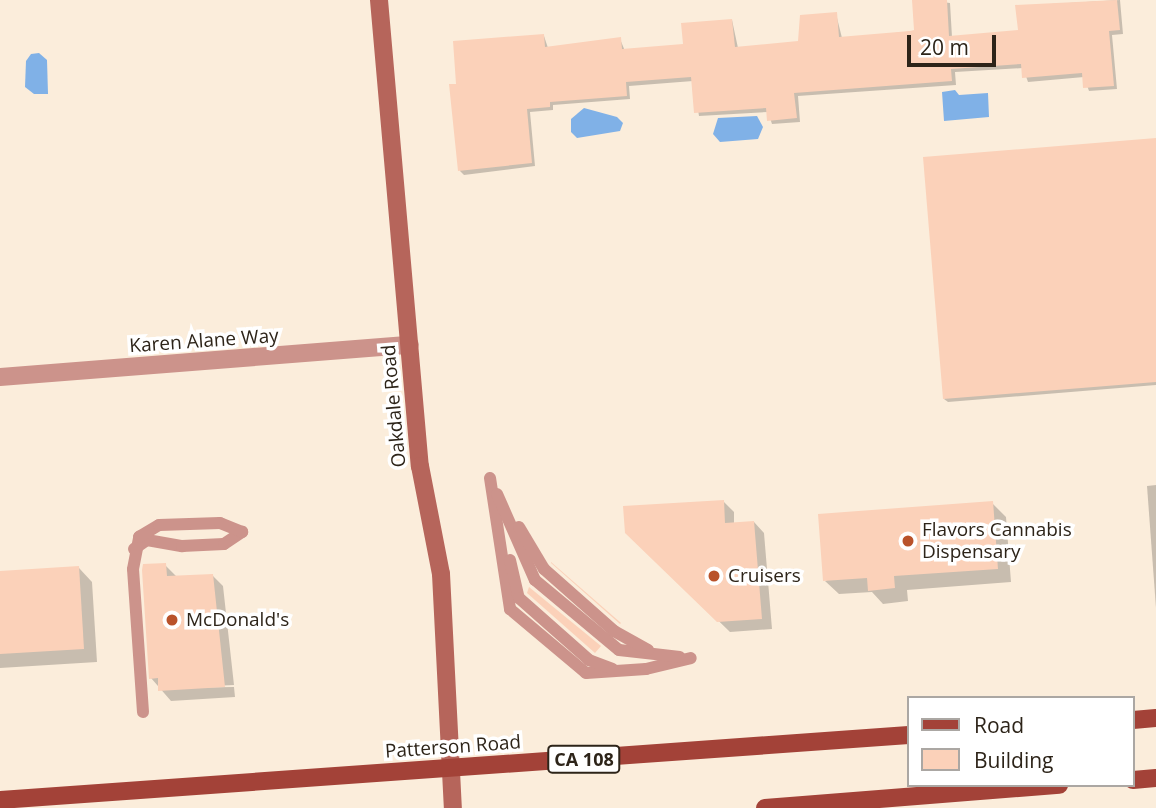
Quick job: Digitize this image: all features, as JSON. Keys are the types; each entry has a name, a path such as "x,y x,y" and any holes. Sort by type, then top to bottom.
{"main road":[{"path":"1135,720 1156,718"},
{"name":"Patterson Road","path":"0,800 908,734"},
{"path":"1135,779 1156,778"},
{"path":"765,808 1033,787"}],"street":[{"name":"Oakdale Road","path":"379,0 420,466 441,574 453,808"},
{"name":"Karen Alane Way","path":"0,377 410,345"}],"lane":[{"path":"490,478 535,580 619,650 691,658 616,671 586,673 510,609 490,478"},
{"path":"134,549 147,540 182,546 224,544 242,532 220,523 159,525 146,530 134,549 143,712"}],"water":[{"path":"39,53 47,60 48,94 34,94 25,87 26,61 31,54"},
{"path":"955,90 959,95 988,93 989,117 944,121 942,92"},
{"path":"584,108 617,117 623,123 620,131 577,138 571,132 571,119"},
{"path":"757,116 763,127 758,139 720,142 713,134 718,118"}],"building":[{"path":"912,0 947,0 949,36 1018,30 1015,5 1117,0 1120,30 1109,31 1114,86 1083,88 1082,73 1022,78 1021,64 951,69 952,81 794,93 797,118 767,121 766,108 694,113 691,77 626,82 627,96 550,102 550,107 527,109 532,163 458,171 449,84 456,84 453,41 544,34 545,47 621,37 622,49 683,44 681,23 732,19 735,47 798,41 800,15 837,12 839,37 914,30"},
{"path":"1156,138 1156,382 943,399 923,157"},
{"name":"Cruisers","path":"724,500 725,523 754,521 762,619 717,622 625,533 623,506"},
{"name":"Flavors Cannabis Dispensary","path":"993,501 998,569 894,576 895,588 868,591 867,578 823,581 818,514"},
{"path":"551,562 621,623 620,624"},
{"name":"McDonald's","path":"166,563 167,576 213,574 225,687 158,691 158,678 149,679 142,570 143,564"},
{"path":"79,566 84,649 0,654 0,571"},
{"path":"529,587 601,646 595,653 527,593"}],"place":[{"name":"Flavors Cannabis Dispensary","path":"908,541"},
{"name":"Cruisers","path":"714,576"},
{"name":"McDonald's","path":"172,620"}]}
